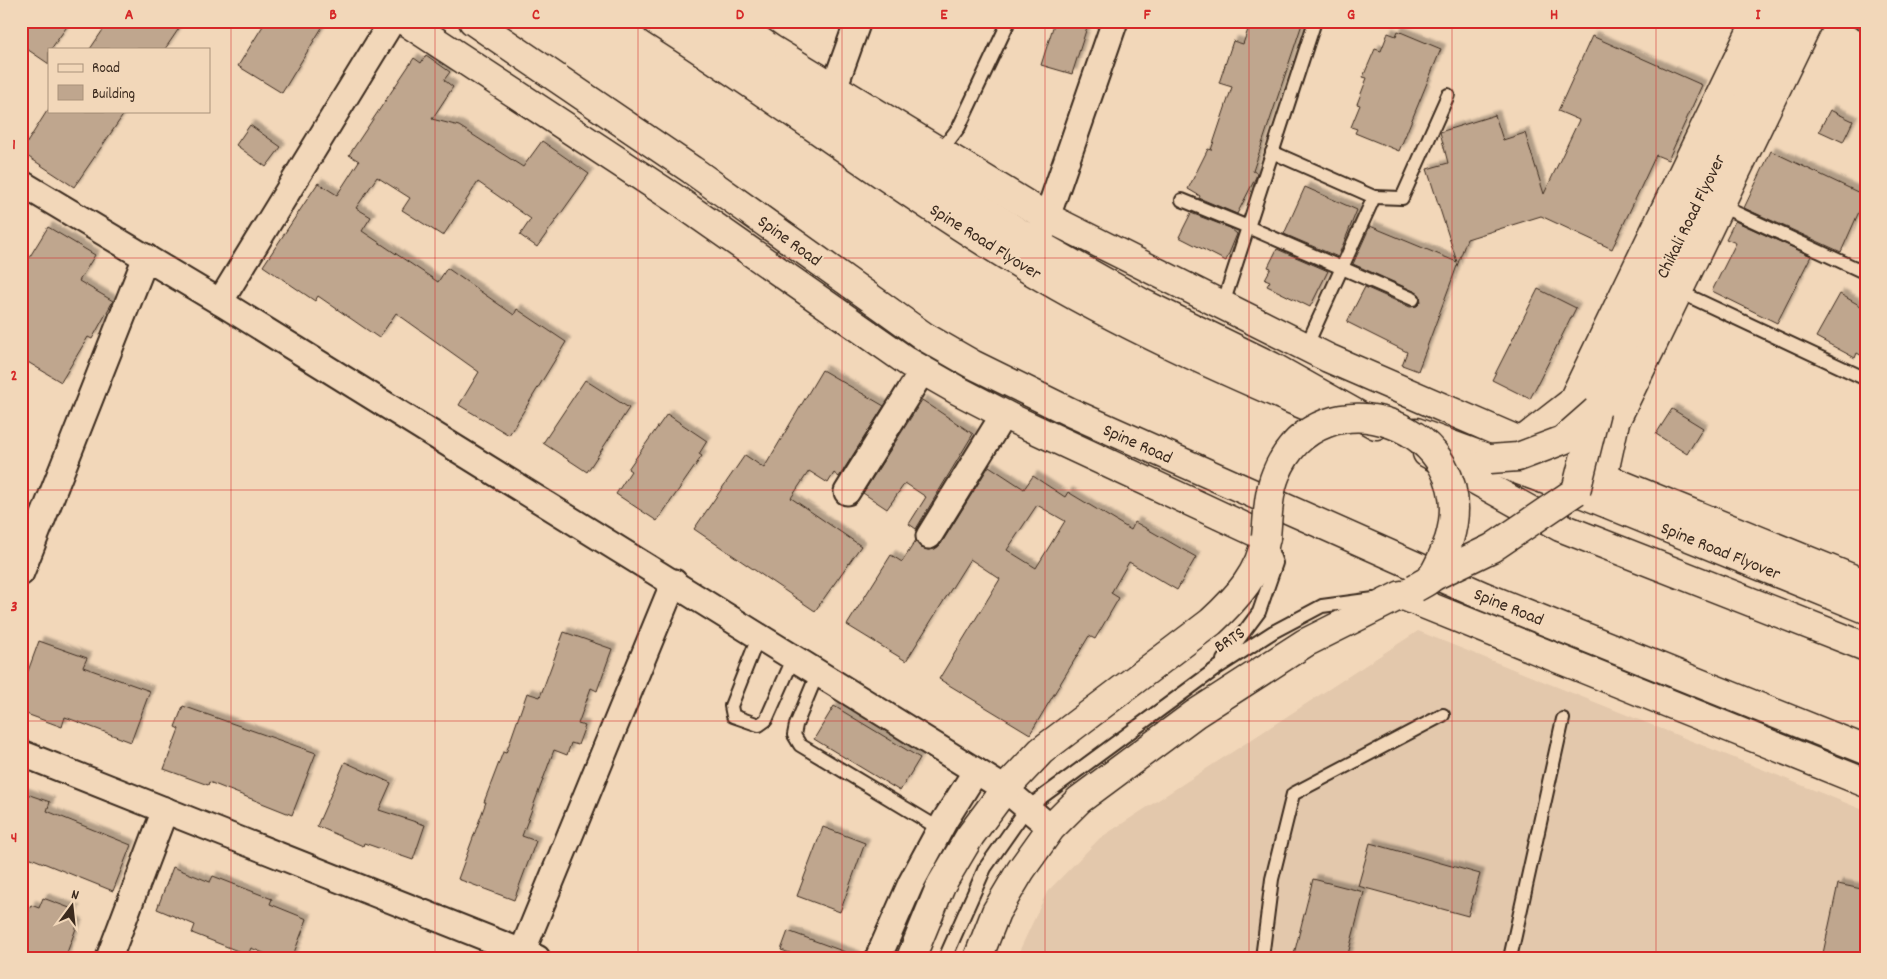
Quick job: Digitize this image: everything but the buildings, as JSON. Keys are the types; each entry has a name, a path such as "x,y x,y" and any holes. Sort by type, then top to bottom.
{"main road":[{"name":"Spine Road","path":"404,21 674,198 923,370 1004,414 1266,537"},
{"name":"Spine Road","path":"473,21 692,170 925,337 972,364 1072,413 1474,592 1866,750"},
{"name":"Spine Road Flyover","path":"656,21 715,59 937,211 1026,267 1132,326 1261,387 1339,420"},
{"path":"700,21 953,191 1036,243 1142,303 1271,366 1560,527 1866,647"},
{"path":"732,21 834,88 1047,217 1306,347 1603,477 1866,584"},
{"path":"1522,441 1572,402 1756,21"},
{"name":"Chikali Road Flyover","path":"1576,491 1596,411 1784,21"},
{"path":"1603,477 1615,422 1809,21"},
{"path":"1036,243 1047,217"},
{"name":"Chikali Road Flyover","path":"1490,459 1518,457 1563,440 1596,411"},
{"name":"Spine Road Flyover","path":"911,958 941,885 970,836 1005,789 1041,751 1211,622 1230,605 1245,587 1257,566 1266,537 1271,489 1284,458 1308,434 1323,425 1339,420 1373,418 1406,428 1576,491 1866,609"},
{"name":"Spine Road Flyover","path":"1406,428 1426,444 1442,464 1453,495 1452,529 1447,546 1415,587"},
{"path":"978,958 996,912 1021,870 1051,828 1079,800 1195,714 1305,643 1492,548 1576,491"},
{"name":"Spine Road","path":"1415,587 1866,783"}],"street":[{"path":"220,302 392,21"},
{"path":"834,88 858,21"},
{"path":"1047,217 1115,21"},
{"path":"23,189 146,257 674,582 1005,789 1051,828"},
{"path":"21,574 146,257"},
{"path":"847,492 923,370"},
{"path":"929,536 1004,414"},
{"path":"21,753 529,955 674,582"},
{"path":"878,958 911,883 940,829 976,771"},
{"path":"110,958 166,810"}],"lane":[{"path":"940,152 959,127 1009,21"},
{"path":"1223,304 1315,21"},
{"path":"1858,21 1866,25"},
{"path":"1272,152 1374,197 1402,198 1448,95"},
{"path":"1306,347 1374,197"},
{"path":"1182,200 1248,226 1413,300"},
{"path":"1720,205 1866,273"},
{"path":"1678,291 1866,379"},
{"name":"BRTS","path":"1217,668 1260,612 1276,563 1266,537"},
{"name":"BRTS","path":"1217,668 1273,632 1322,606 1415,587"},
{"path":"758,635 731,706 733,716 759,725 766,720 794,657"},
{"path":"945,958 985,868 1028,808 1217,668"},
{"path":"818,672 796,725 794,735 800,745 940,829"},
{"path":"1262,958 1272,879 1293,794 1443,715"},
{"path":"1510,958 1563,719"}],"shaded area":[{"path":"1418,631 1866,811 1866,958 1016,958 1047,892 1100,838"}]}
